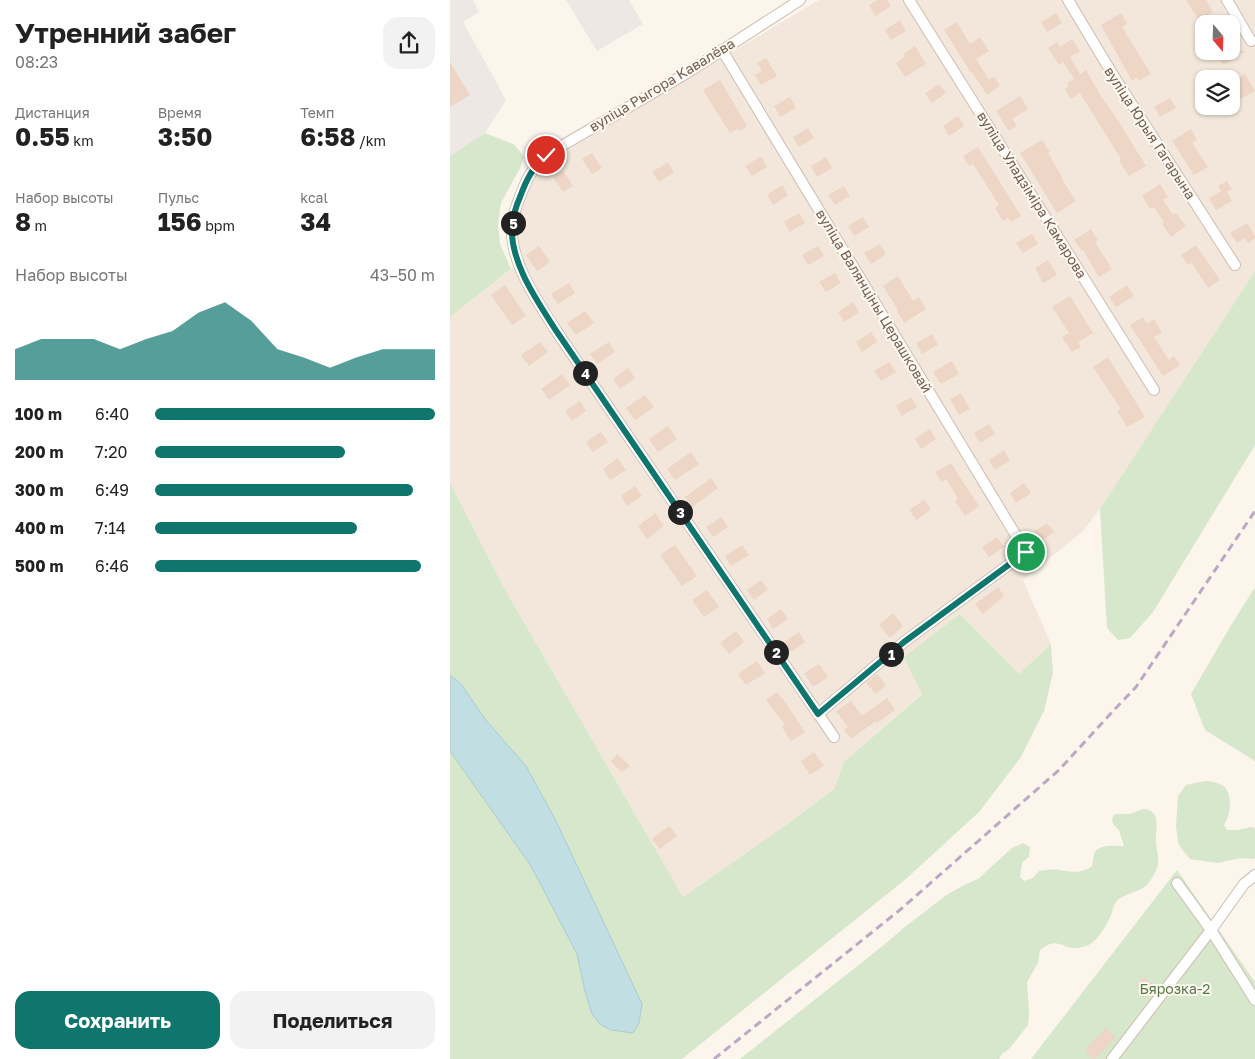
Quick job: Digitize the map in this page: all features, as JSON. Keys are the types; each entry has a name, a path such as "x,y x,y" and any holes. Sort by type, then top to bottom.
{"street":[{"name":"вуліца Рыгора Кавалёва","path":"800,0 687,73 546,155 532,170 524,185 512,226 515,252 524,276 539,304 834,737"},
{"name":"вуліца Уладзіміра Камарова","path":"909,0 1154,390"},
{"name":"вуліца Юрыя Гагарына","path":"1068,0 1113,75 1235,264"},
{"path":"1227,0 1251,40"},
{"name":"вуліца Валянціны Церашковай","path":"722,50 1026,552 904,642 818,714"},
{"path":"1112,1059 1244,884 1255,875"},
{"path":"1177,883 1211,930 1255,1000"}],"shaded area":[{"path":"450,0 473,0 479,12 463,22 506,100 485,133 450,156"},
{"path":"566,0 629,0 643,24 597,51"},
{"path":"819,0 1255,0 1255,271 1100,509 1083,531 1023,580 1051,644 1019,674 960,614 922,693 844,762 834,789 683,897 503,586 450,483 450,317 523,260 516,232 518,217 525,196 534,180 548,162"}],"green space":[{"path":"485,133 513,144 524,157 501,203 498,224 500,244 511,269 450,317 450,156"},
{"path":"1255,271 1255,445 1153,612 1130,638 1118,640 1107,628 1100,509"},
{"path":"450,483 503,586 683,897 834,789 844,762 922,694 904,657 960,614 1019,674 1051,644 1053,673 1044,711 1021,757 979,812 907,878 682,1059 450,1059"},
{"path":"1255,587 1255,761 1205,730 1191,694"},
{"path":"1205,781 1220,784 1227,790 1230,805 1224,825 1227,830 1255,828 1255,858 1241,858 1217,863 1190,859 1181,848 1178,842 1176,826 1178,796 1186,785"},
{"path":"1143,809 1153,812 1157,824 1158,866 1152,878 1144,887 1117,901 1106,925 1092,943 1084,947 1075,948 1053,943 1040,950 1038,963 1027,982 1028,1025 999,1059 740,1059 945,896 978,879 1012,848 1023,843 1030,847 1029,857 1022,863 1020,877 1024,881 1033,878 1039,871 1077,872 1084,870 1092,866 1096,850 1108,846 1124,846 1119,830 1113,824 1112,819 1115,814 1130,814"},
{"name":"Бярозка-2","path":"1177,870 1255,982 1255,1059 1031,1059"}],"water":[{"path":"450,675 461,684 485,719 526,766 556,821 642,1004 639,1023 633,1033 611,1030 600,1024 592,1014 577,954 531,866 450,751"}],"building":[{"path":"878,0 887,0 891,6 875,16 869,5"},
{"path":"1186,0 1206,0 1213,12 1208,15 1196,15"},
{"path":"1056,13 1062,23 1047,32 1041,22"},
{"path":"1121,13 1127,24 1122,27 1151,74 1139,81 1137,77 1132,81 1101,25"},
{"path":"900,20 906,31 891,40 885,30"},
{"path":"957,22 970,44 980,37 989,51 976,59 989,80 994,76 1000,86 987,95 944,30"},
{"path":"1072,39 1080,51 1070,57 1080,74 1086,70 1146,166 1129,176 1119,161 1121,159 1080,93 1071,99 1065,89 1069,86 1067,83 1074,79 1063,62 1059,65 1048,48 1057,42 1060,47"},
{"path":"915,46 926,64 905,77 896,63 905,57 903,54"},
{"path":"766,58 777,76 761,85 755,75 762,71 757,63"},
{"path":"1220,60 1231,60 1223,65"},
{"path":"450,62 470,95 450,107"},
{"path":"1245,74 1255,91 1240,99 1240,77"},
{"path":"720,80 747,126 740,131 738,128 730,133 703,90"},
{"path":"939,84 946,93 932,103 925,93"},
{"path":"1020,96 1028,109 1012,119 1017,126 1009,131 996,111"},
{"path":"790,97 796,108 780,117 774,106"},
{"path":"1170,98 1176,108 1160,117 1154,107"},
{"path":"958,116 964,126 949,136 943,126"},
{"path":"808,128 814,138 799,147 793,137"},
{"path":"1191,129 1197,140 1192,143 1208,167 1194,175 1172,141"},
{"path":"1042,140 1050,152 1048,153 1061,178 1076,201 1057,213 1020,153"},
{"path":"978,147 1021,216 1011,222 1008,218 1003,221 995,208 999,205 973,164 969,166 963,156"},
{"path":"592,153 602,168 592,174 582,159"},
{"path":"761,156 767,167 752,176 745,166"},
{"path":"826,157 832,168 817,177 811,166"},
{"path":"668,162 674,172 659,182 652,172"},
{"path":"563,171 573,186 563,192 553,177"},
{"path":"1227,181 1232,189 1227,192 1232,201 1216,210 1209,198 1221,191 1218,186"},
{"path":"1160,184 1168,197 1163,200 1173,215 1176,213 1186,226 1171,237 1154,207 1150,209 1142,196"},
{"path":"782,185 788,195 773,205 767,195"},
{"path":"844,186 850,196 835,205 828,195"},
{"path":"799,213 805,223 790,232 784,222"},
{"path":"863,217 869,227 854,236 848,226"},
{"path":"1247,223 1255,238 1248,243 1245,238 1237,243 1230,233"},
{"path":"1091,229 1098,240 1095,242 1112,269 1099,277 1083,250 1074,240"},
{"path":"1032,234 1038,244 1023,253 1016,243"},
{"path":"880,244 886,254 871,264 864,253"},
{"path":"1196,245 1220,280 1208,288 1191,262 1188,265 1181,255"},
{"path":"539,246 550,262 537,271 526,255"},
{"path":"818,246 824,256 808,265 802,255"},
{"path":"1048,260 1057,275 1043,283 1035,268"},
{"path":"835,273 841,283 826,292 819,282"},
{"path":"898,276 913,301 919,297 926,309 904,323 883,286"},
{"path":"569,283 575,293 558,304 551,294"},
{"path":"505,285 526,316 512,325 491,295"},
{"path":"1127,285 1134,296 1116,307 1109,297"},
{"path":"1070,296 1093,333 1078,342 1081,347 1072,352 1062,337 1069,333 1052,307"},
{"path":"853,302 859,312 844,322 838,312"},
{"path":"585,311 594,323 576,335 567,323"},
{"path":"1143,317 1147,324 1154,319 1162,333 1154,337 1169,360 1174,356 1180,365 1163,376 1130,325"},
{"path":"871,332 877,342 862,352 856,342"},
{"path":"932,334 938,345 922,354 916,343"},
{"path":"540,342 548,352 529,366 521,355"},
{"path":"609,342 615,352 597,364 590,354"},
{"path":"1108,357 1145,417 1127,427 1117,411 1121,409 1093,367"},
{"path":"952,361 959,374 941,384 933,372"},
{"path":"889,362 896,372 881,381 874,371"},
{"path":"628,368 635,378 620,389 613,379"},
{"path":"562,374 570,385 549,400 541,389"},
{"path":"961,393 970,409 959,415 950,399"},
{"path":"645,395 654,407 635,420 626,408"},
{"path":"911,397 917,407 902,416 896,406"},
{"path":"580,401 586,411 572,421 565,411"},
{"path":"989,424 995,434 980,443 974,433"},
{"path":"668,426 677,439 658,452 649,439"},
{"path":"930,429 936,439 921,449 915,439"},
{"path":"601,432 608,442 593,452 586,442"},
{"path":"1004,450 1010,460 995,470 989,460"},
{"path":"691,452 699,464 675,480 667,469"},
{"path":"618,458 626,470 610,480 603,469"},
{"path":"951,463 979,506 965,516 955,501 958,498 946,479 942,482 935,472"},
{"path":"711,478 718,488 692,507 685,497"},
{"path":"1024,483 1031,493 1016,503 1010,493"},
{"path":"635,486 642,496 627,506 621,496"},
{"path":"924,500 931,509 917,520 909,510"},
{"path":"655,513 664,526 647,539 638,526"},
{"path":"721,517 728,527 713,537 706,527"},
{"path":"1047,523 1054,532 1040,542 1033,532"},
{"path":"997,537 1004,547 989,557 982,547"},
{"path":"675,545 697,576 682,586 660,555"},
{"path":"742,545 749,555 731,566 725,556"},
{"path":"761,580 768,589 754,600 747,590"},
{"path":"998,587 1004,596 983,614 975,604"},
{"path":"707,590 719,607 704,617 692,600"},
{"path":"781,609 788,619 773,629 767,619"},
{"path":"893,613 903,626 890,638 879,625"},
{"path":"736,631 744,642 729,654 720,643"},
{"path":"799,632 805,642 791,652 784,642"},
{"path":"757,661 765,673 746,685 738,674"},
{"path":"819,664 828,677 813,687 804,673"},
{"path":"877,674 886,685 876,694 866,683"},
{"path":"777,692 805,732 791,741 782,727 785,725 766,700"},
{"path":"887,698 895,710 851,739 844,730 848,727 836,711 851,701 862,716"},
{"path":"814,752 824,766 810,775 801,761"},
{"path":"617,754 630,766 622,772 611,762"},
{"path":"669,826 677,836 660,849 652,839"},
{"path":"1144,977 1154,985 1146,994 1136,986"},
{"path":"1106,1027 1116,1037 1093,1059 1084,1051"}],"railway":[{"path":"714,1059 901,909 1059,770 1136,687 1255,511"}],"route":[{"path":"546,155 532,170 524,185 512,226 515,252 524,276 557,332 818,714 904,642 1026,552"}]}
